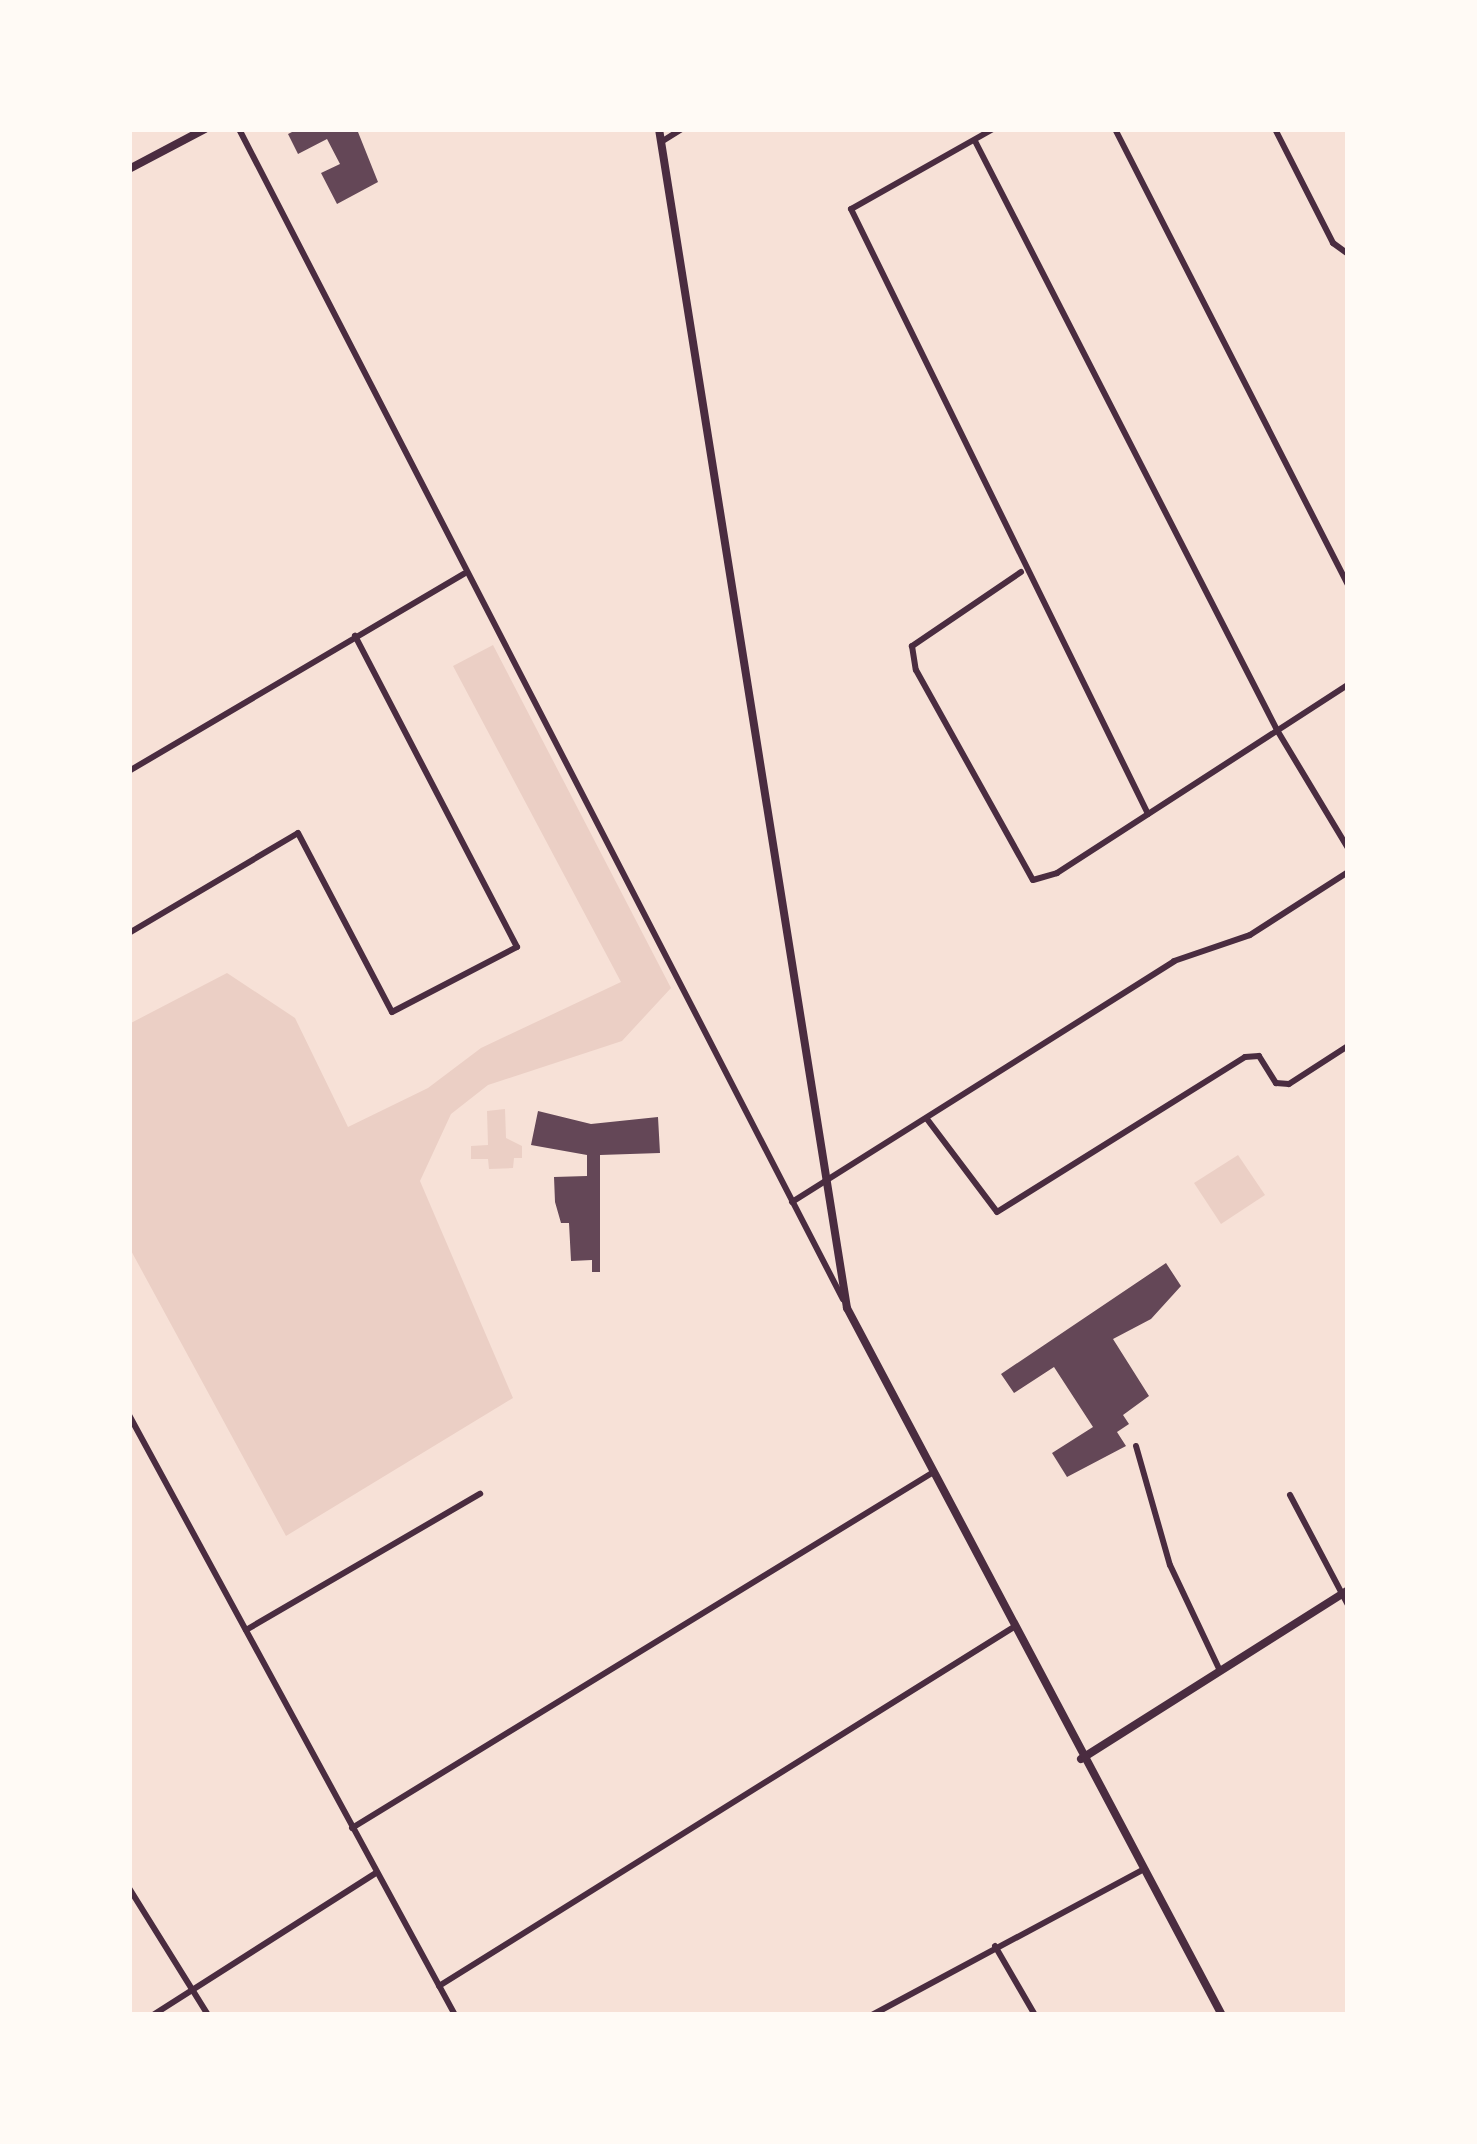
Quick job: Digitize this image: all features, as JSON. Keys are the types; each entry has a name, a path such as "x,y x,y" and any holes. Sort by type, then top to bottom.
{"main road":[{"path":"129,169 205,129"},
{"path":"659,129 848,1308 1082,1759 1222,2015"},
{"path":"1082,1759 1345,1592"}],"street":[{"path":"239,129 464,574 848,1308"},
{"path":"661,142 682,129"},
{"path":"1115,129 1348,585"},
{"path":"1275,129 1333,243 1348,254"},
{"path":"990,130 850,209 1022,572 1148,814"},
{"path":"974,140 1277,730 1348,848"},
{"path":"1022,572 923,631 912,646 916,670 1033,880 1057,873 1348,685"},
{"path":"129,771 464,574"},
{"path":"129,934 298,833 392,1012 518,947 355,636"},
{"path":"792,1202 1174,961 1250,935 1348,872"},
{"path":"927,1118 998,1212 1245,1057 1259,1056 1276,1083 1289,1084 1348,1046"},
{"path":"129,1415 455,2015"},
{"path":"1136,1446 1170,1565 1222,1674"},
{"path":"352,1828 932,1473"},
{"path":"246,1630 481,1495"},
{"path":"1290,1495 1348,1605"},
{"path":"439,1986 1014,1627"},
{"path":"878,2014 994,1946 1142,1870"},
{"path":"153,2015 376,1873"},
{"path":"129,1888 208,2015"},
{"path":"994,1946 1035,2015"}],"shaded area":[{"path":"493,645 671,988 622,1041 488,1085 451,1114 420,1181 513,1398 286,1536 129,1247 129,1024 227,973 295,1018 348,1127 428,1088 481,1048 621,982 453,666"},
{"path":"505,1109 506,1138 522,1146 522,1158 514,1158 513,1168 489,1169 488,1159 471,1159 471,1146 488,1145 487,1111"},
{"path":"1238,1155 1265,1195 1221,1224 1194,1183"}],"building":[{"path":"298,129 358,132 378,182 337,204 321,173 340,164 327,139 298,154 288,134"},
{"path":"538,1111 591,1124 658,1117 660,1153 600,1155 600,1272 592,1272 592,1260 571,1261 569,1223 561,1223 555,1202 554,1177 587,1176 587,1155 531,1145"},
{"path":"1166,1263 1181,1286 1151,1319 1113,1339 1149,1396 1123,1415 1129,1424 1117,1432 1126,1446 1067,1477 1052,1453 1093,1427 1054,1367 1014,1393 1001,1374"}]}
